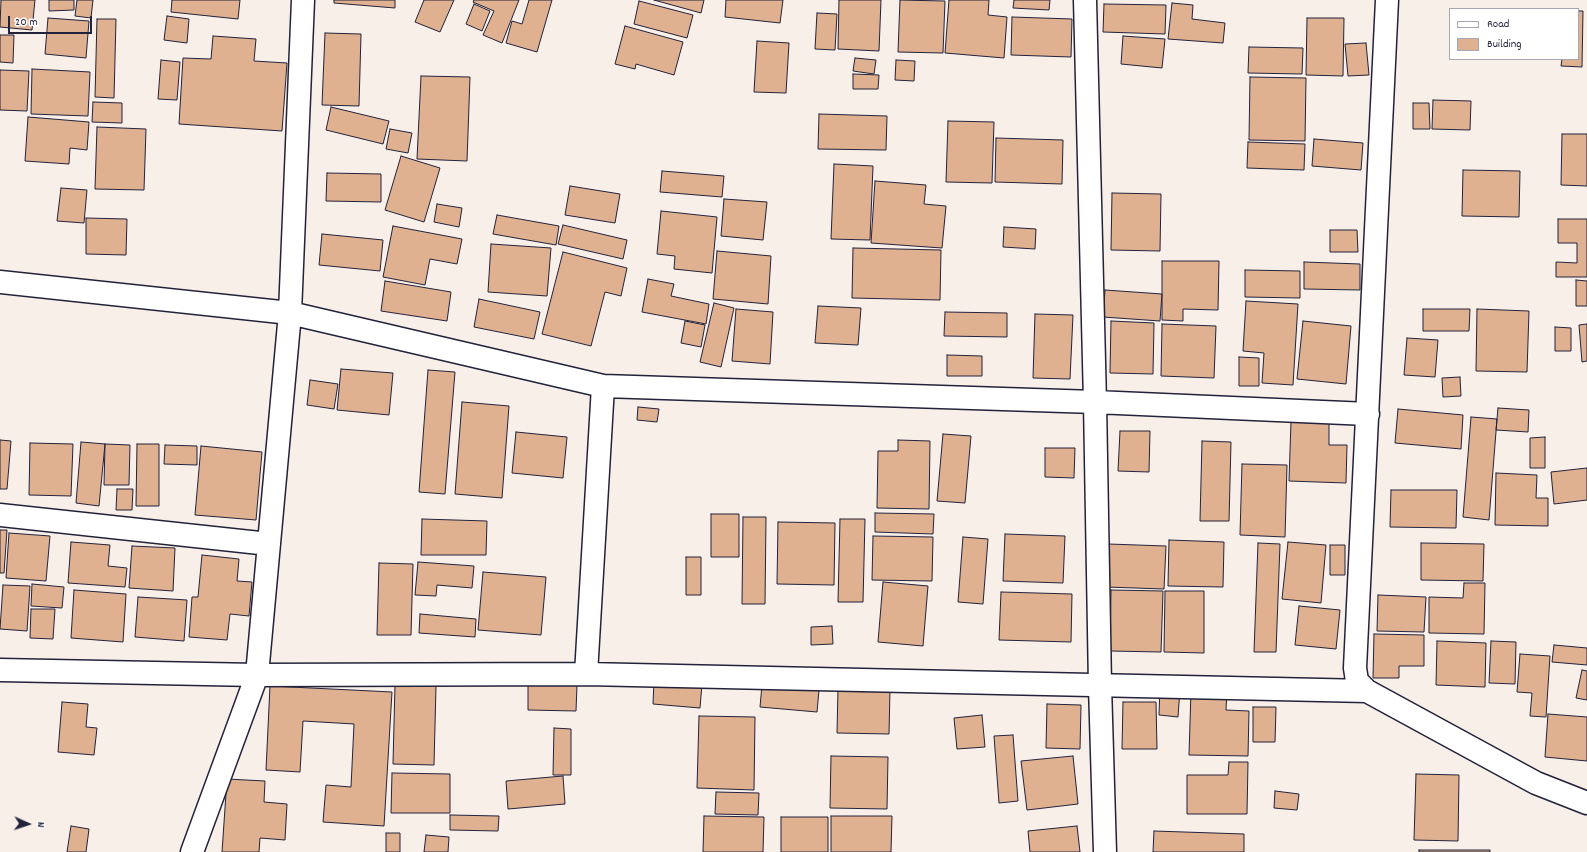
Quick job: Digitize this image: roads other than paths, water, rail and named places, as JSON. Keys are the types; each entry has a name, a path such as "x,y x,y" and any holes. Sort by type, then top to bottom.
{"street":[{"path":"192,852 257,675 290,313 303,0"},
{"path":"1085,0 1105,852"},
{"path":"1386,0 1368,414 1355,668 1357,681 1366,692 1536,783 1587,803"},
{"path":"0,282 290,313 602,386 1095,402 1368,414"},
{"path":"586,674 602,386"},
{"path":"0,515 269,544"},
{"path":"0,670 257,675 586,674 1366,692"}]}
